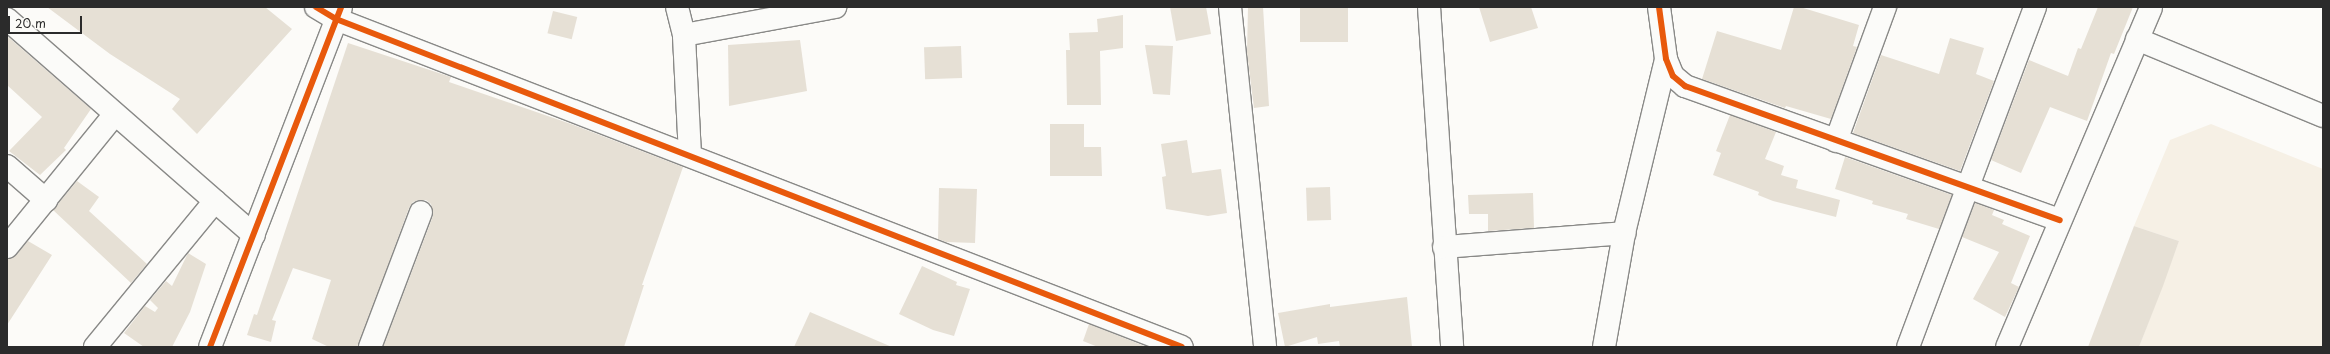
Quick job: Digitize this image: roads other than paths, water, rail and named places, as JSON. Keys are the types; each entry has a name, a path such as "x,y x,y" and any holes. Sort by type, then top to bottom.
{"street":[{"path":"316,7 338,13 1140,339 1182,347"},
{"path":"677,7 684,34 690,155"},
{"path":"684,34 835,7"},
{"path":"1230,7 1265,347"},
{"path":"1429,7 1444,247 1452,347"},
{"path":"1659,7 1666,59 1674,76 1684,86 2060,220"},
{"path":"1836,141 1885,7"},
{"path":"1908,347 1966,187 2035,7"},
{"path":"2007,347 2151,7"},
{"path":"210,347 338,13"},
{"path":"7,19 254,235"},
{"path":"2137,39 2323,116"},
{"path":"1604,347 1624,233 1666,59"},
{"path":"7,247 115,114"},
{"path":"7,166 46,200"},
{"path":"95,347 215,201"},
{"path":"370,347 421,212"},
{"path":"1444,247 1624,233"}]}
